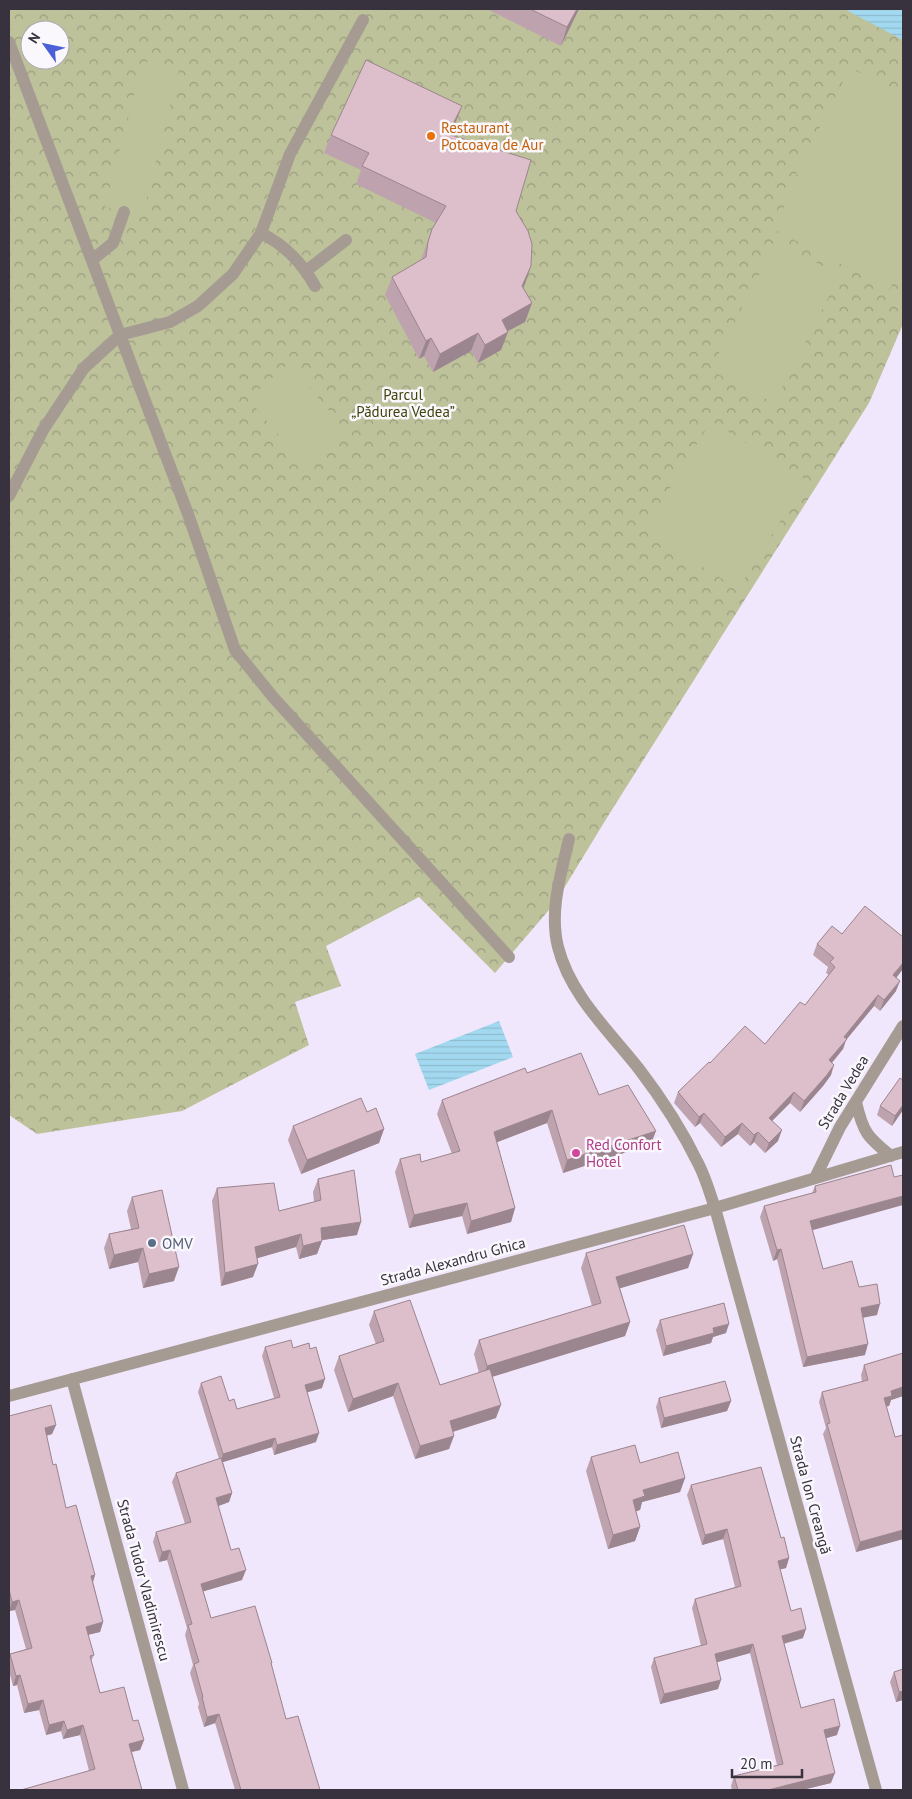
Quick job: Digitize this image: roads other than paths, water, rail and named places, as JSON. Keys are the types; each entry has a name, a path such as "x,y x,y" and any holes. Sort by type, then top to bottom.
{"street":[{"path":"9,496 43,430 84,368 120,335 170,322 198,306 233,274 261,232 290,154 363,20"},
{"path":"9,42 188,514 235,650 279,704 509,958"},
{"path":"92,260 113,243 124,212"},
{"path":"261,232 278,242 306,271 315,286"},
{"path":"306,271 346,240"},
{"name":"Strada Ion Creangă","path":"569,839 555,903 555,931 564,967 577,989 602,1023 640,1070 674,1121 700,1166 715,1208 876,1790"},
{"name":"Strada Vedea","path":"815,1178 828,1149 903,1026"},
{"path":"856,1102 861,1125 873,1142 897,1154"},
{"name":"Strada Alexandru Ghica","path":"9,1396 715,1208 897,1154"},
{"name":"Strada Tudor Vladimirescu","path":"72,1379 183,1790"}],"water":[{"path":"846,9 903,9 903,40 848,11"},
{"path":"499,1021 513,1057 429,1090 415,1054"}],"place":[{"name":"Restaurant Potcoava de Aur","path":"431,136"},
{"name":"Red Confort Hotel","path":"576,1153"},
{"name":"OMV","path":"152,1243"}],"park label":[{"name":"Parcul „Pădurea Vedea”","path":"403,402"}]}
